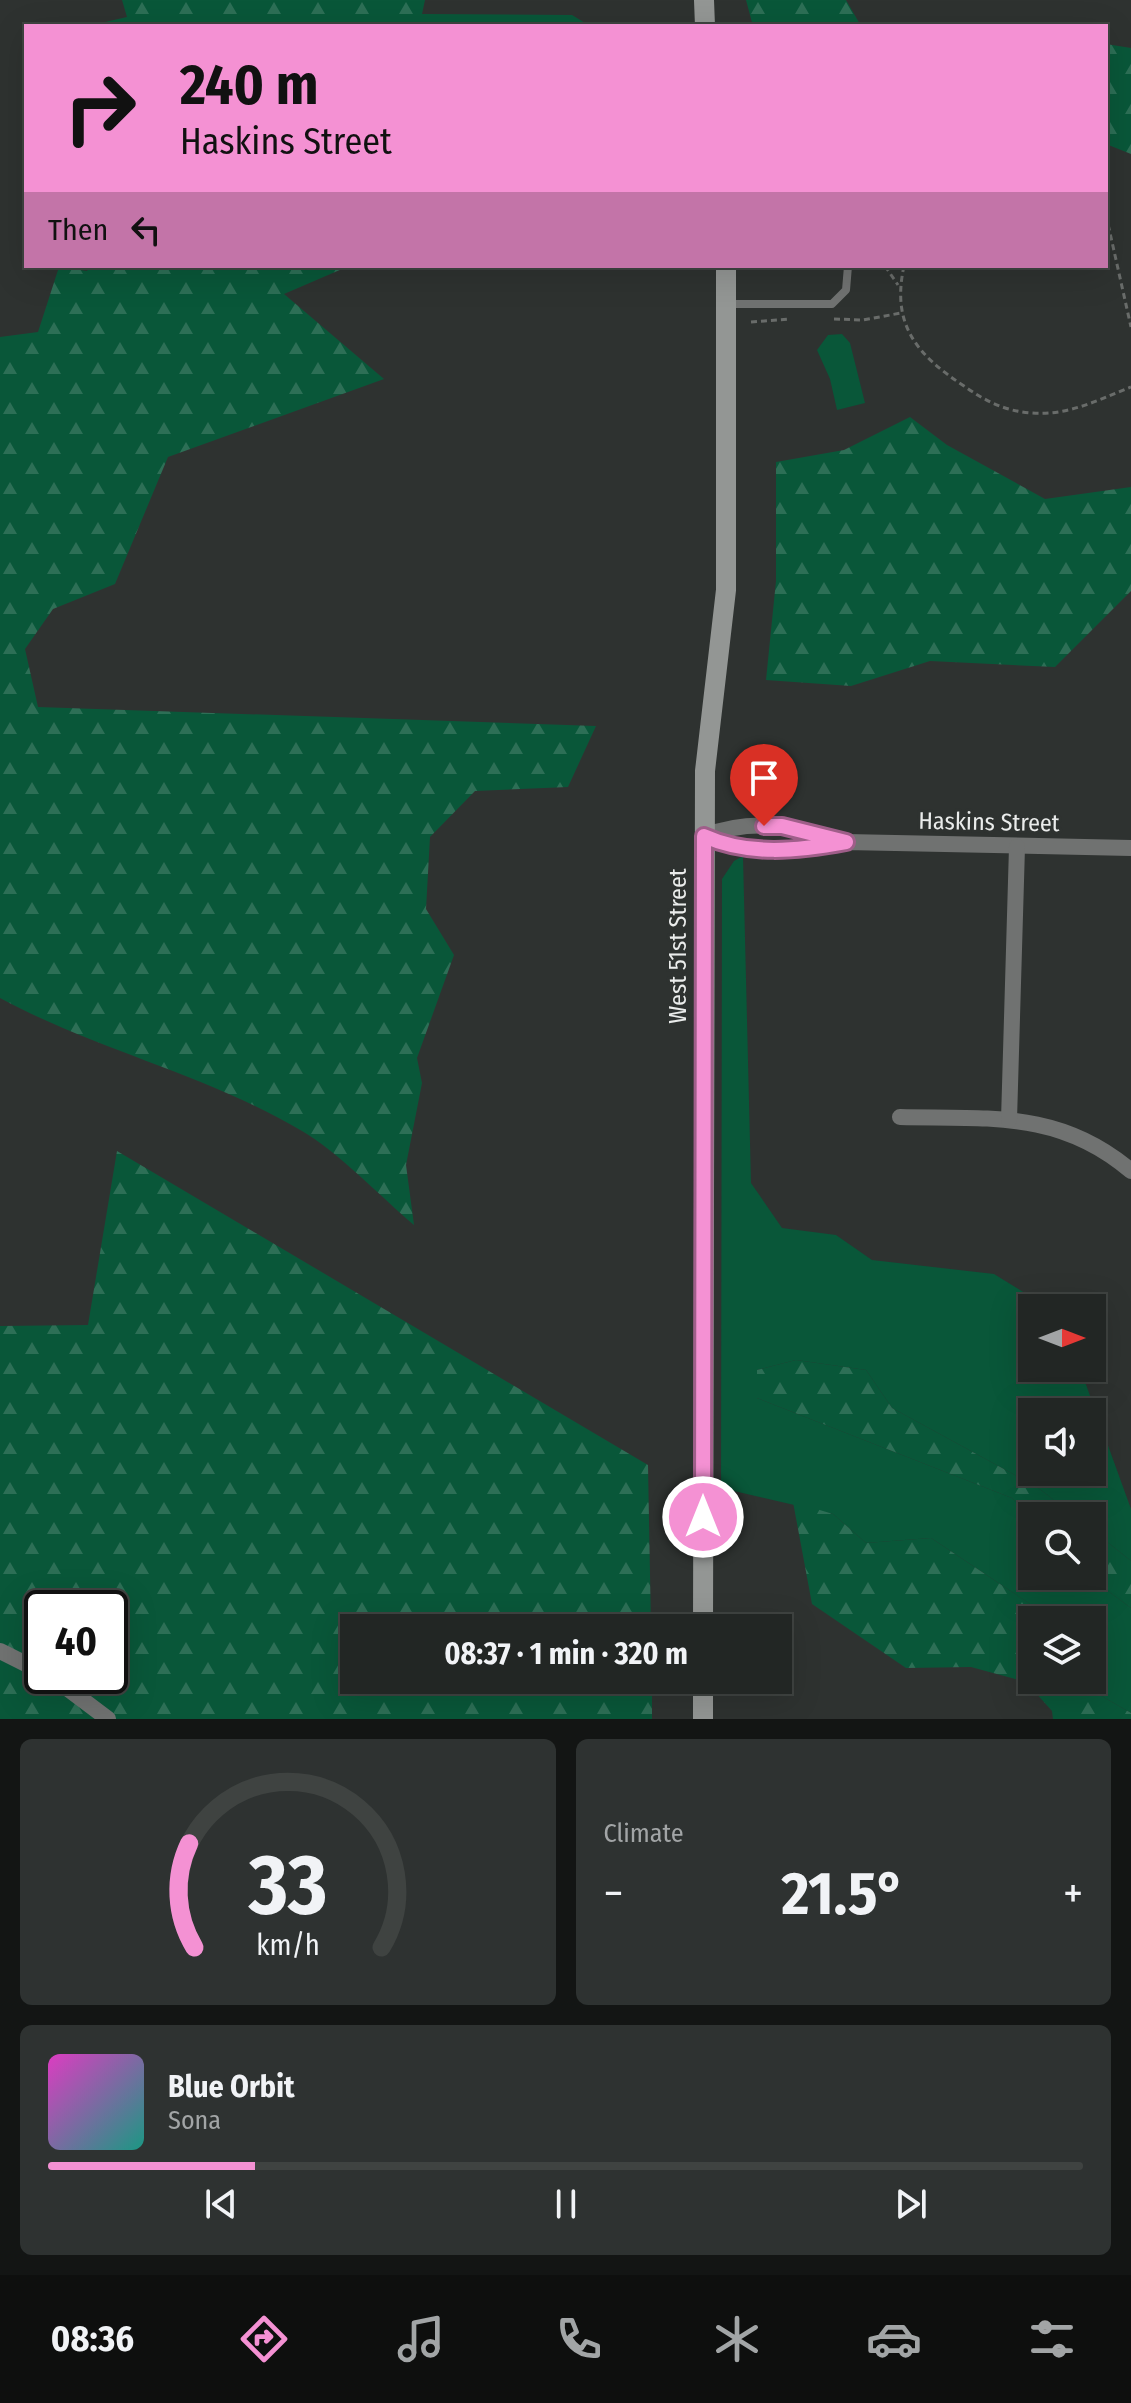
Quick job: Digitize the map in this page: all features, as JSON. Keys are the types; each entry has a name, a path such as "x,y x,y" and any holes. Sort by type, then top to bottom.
{"street":[{"path":"704,0 705,24"},
{"name":"West 51st Street","path":"703,1614 704,836 706,750 726,590 726,268"},
{"name":"Haskins Street","path":"704,836 734,825 782,826 846,842 1131,848"},
{"name":"Haskins Street","path":"704,836 730,848 804,850 846,842"},
{"path":"1009,1120 1017,847"},
{"path":"900,1117 1037,1123 1077,1135 1108,1152 1131,1171"},
{"path":"0,1651 24,1663"},
{"path":"75,1694 108,1719"},
{"path":"703,1694 703,1719"}],"lane":[{"path":"727,304 832,304 846,290 848,268"}],"path":[{"path":"1108,224 1131,327"},
{"path":"886,268 898,285"},
{"path":"903,268 898,285 901,313 929,363 997,406 1033,413 1061,412 1078,409 1131,387"}],"green space":[{"path":"122,0 425,0 422,14 572,15 587,24 97,24 127,17"},
{"path":"746,0 846,0 860,24 752,24"},
{"path":"1108,44 1131,48 1131,154 1108,145"},
{"path":"59,268 87,271 89,268 344,268 284,294 384,379 168,457 115,584 53,609 25,649 38,707 596,726 568,787 475,791 430,837 426,909 454,955 417,1058 422,1083 406,1165 414,1225 344,1162 302,1131 228,1093 74,1033 0,998 0,337 38,332"},
{"path":"842,334 850,343 865,403 837,410 830,379 817,350 828,335"},
{"path":"910,417 947,445 1045,499 1131,487 1131,591 1055,667 930,661 851,686 766,680 776,581 776,462 844,450"},
{"path":"743,856 751,1183 782,1228 836,1235 872,1260 994,1274 1026,1294 1018,1294 1018,1382 1085,1382 1091,1398 1018,1398 1018,1477 892,1408 866,1370 796,1360 757,1370 757,1398 1012,1498 1018,1504 1018,1590 1106,1589 1131,1608 1131,1713 1098,1694 1106,1694 1106,1606 1033,1606 931,1538 866,1543 833,1514 721,1488 722,879 734,861"},
{"path":"117,1151 648,1465 651,1614 340,1614 340,1694 652,1694 652,1719 0,1719 0,1326 88,1325"},
{"path":"796,1360 866,1370 892,1408 1018,1477 1018,1486 1035,1486 1056,1502 1018,1504 1012,1498 757,1398 757,1370"},
{"path":"1106,1440 1131,1509 1131,1561 1106,1541 1106,1502 1056,1502 1037,1487 1106,1486"},
{"path":"793,1502 833,1514 866,1543 931,1538 1033,1606 1018,1606 1018,1680 971,1667 906,1668 812,1604"},
{"path":"1106,1541 1131,1561 1131,1608 1106,1589"},
{"path":"1037,1694 1098,1694 1131,1713 1131,1719 1053,1719 1052,1711"}],"route":[{"path":"703,1517 704,836 730,848 804,850 846,842 782,826 764,826"}]}
